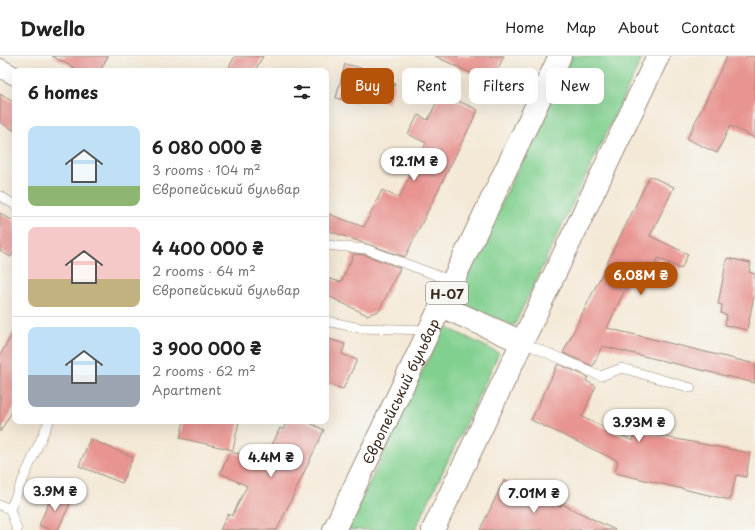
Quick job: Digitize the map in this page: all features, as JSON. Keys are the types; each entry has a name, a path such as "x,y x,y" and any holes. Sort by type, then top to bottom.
{"main road":[{"name":"Європейський бульвар","path":"334,530 560,56"},
{"path":"433,530 658,56"},
{"path":"440,306 522,342"}],"street":[{"path":"0,68 12,74"}],"lane":[{"path":"0,196 12,203"},
{"path":"329,245 366,249 452,281"},
{"path":"329,321 360,328 429,330"},
{"path":"522,342 601,376 622,368 691,388"},
{"path":"17,530 10,510 48,424"},
{"path":"0,505 10,510"}],"green space":[{"path":"571,56 643,56 514,326 456,300 548,104 604,104 604,68 565,68"},
{"path":"444,326 499,353 415,530 347,530"}],"building":[{"path":"52,56 108,56 102,68 74,68"},
{"path":"235,56 263,56 257,68 229,68"},
{"path":"435,56 504,56 498,68 469,68 469,72"},
{"path":"727,56 755,56 755,138 730,126 717,153 687,139"},
{"path":"345,64 361,68 344,68"},
{"path":"341,79 341,99 336,98"},
{"path":"0,94 12,101 12,129 0,122"},
{"path":"461,102 478,110 405,257 329,231 329,214 364,227 382,190 399,198 426,143 408,134 418,115 428,120 436,104 461,104"},
{"path":"650,176 674,187 650,236 688,254 681,269 658,258 647,281 636,277 633,285 628,283 607,328 755,364 755,383 602,346 593,366 563,353"},
{"path":"0,213 12,220 12,255 11,257 0,251"},
{"path":"354,254 365,255 400,268 379,311 367,315 329,296 329,279 341,282"},
{"path":"727,258 751,263 749,272 755,274 755,291 747,330 725,325 727,315 721,313 722,305 718,304"},
{"path":"12,334 12,411 0,432 0,355"},
{"path":"329,339 345,344 342,354 357,360 343,389 329,384"},
{"path":"558,364 588,377 586,381 596,386 582,417 633,441 634,431 750,453 746,477 736,475 730,500 615,473 618,461 531,420"},
{"path":"183,424 238,424 233,450 180,438"},
{"path":"286,424 312,424 324,430 277,530 220,530 228,514 232,516 247,486 220,473 230,452 259,458 262,454 267,456 280,428 283,430"},
{"path":"90,439 133,457 122,483 79,466"},
{"path":"504,480 560,507 562,504 615,530 480,530"},
{"path":"54,491 72,499 58,530 51,530 39,525"}]}
